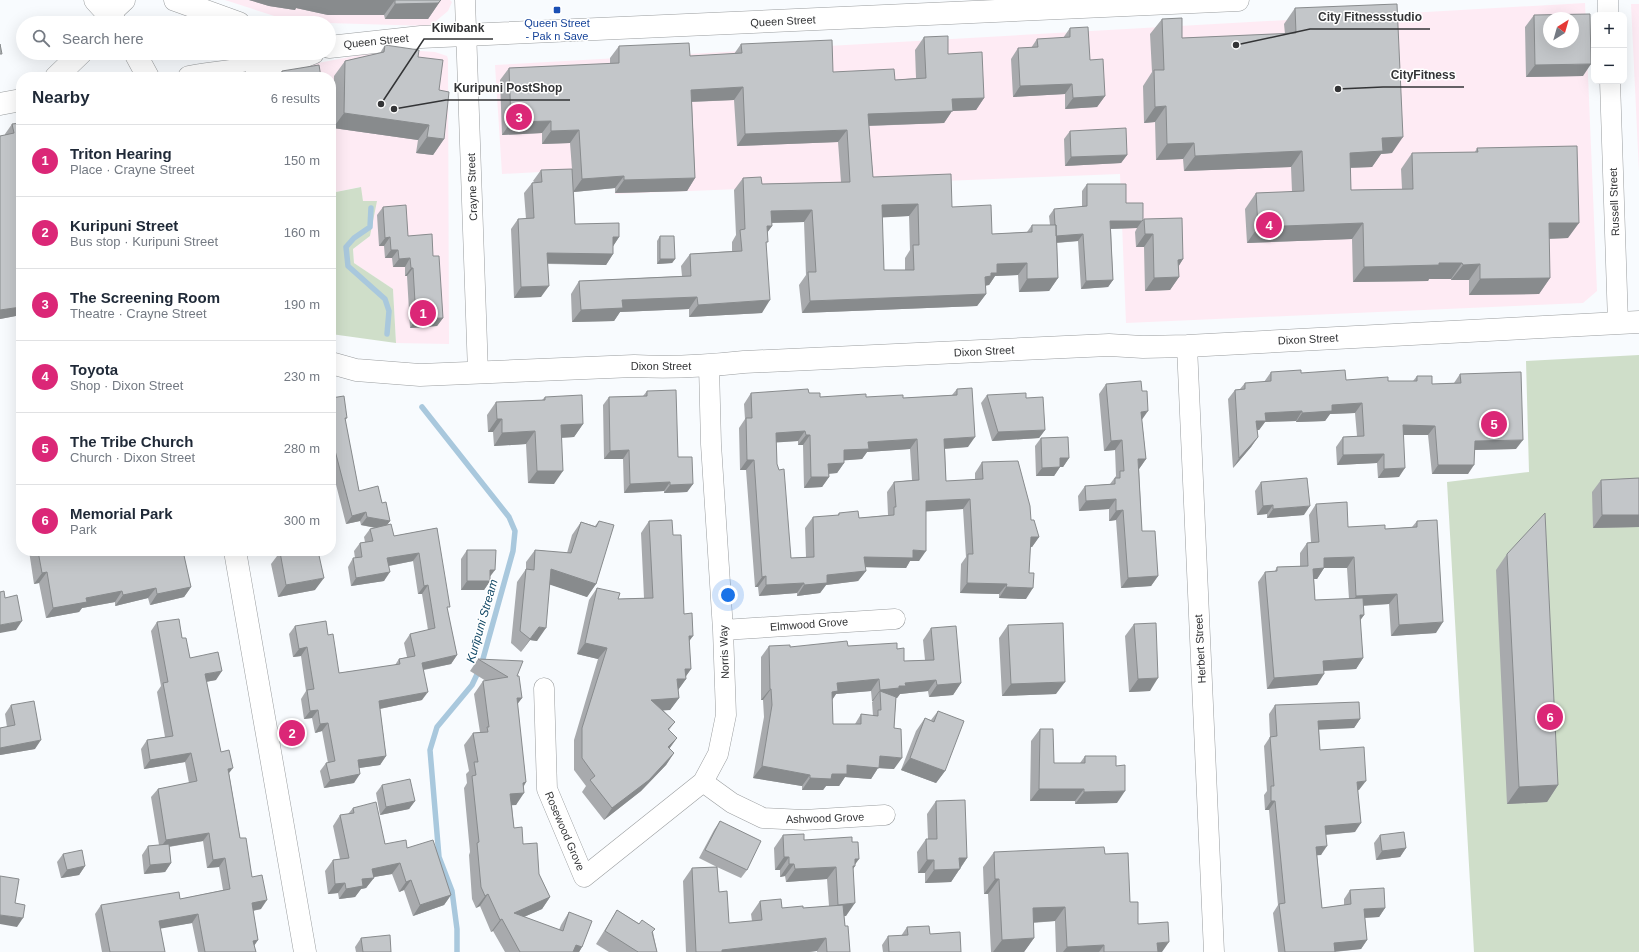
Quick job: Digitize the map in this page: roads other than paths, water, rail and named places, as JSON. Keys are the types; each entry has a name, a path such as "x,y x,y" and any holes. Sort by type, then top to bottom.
{"street":[{"name":"Crayne Street","path":"465,0 478,373"},
{"name":"Queen Street","path":"336,46 421,37 1238,0"},
{"path":"1608,0 1608,12"},
{"path":"181,1 221,16"},
{"path":"61,72 74,60"},
{"path":"139,60 145,72"},
{"path":"224,72 266,66 292,60"},
{"name":"Russell Street","path":"1610,84 1628,322"},
{"path":"0,104 16,101"},
{"name":"Dixon Street","path":"336,364 356,370 377,373 420,375 634,366 664,368 709,366 744,362 1109,345 1143,347 1187,346 1628,322"},
{"name":"Herbert Street","path":"1187,346 1214,952"},
{"name":"Norris Way","path":"584,878 703,782 718,754 726,715 723,630 714,514 709,366"},
{"path":"236,556 305,952"},
{"name":"Elmwood Grove","path":"723,630 895,619"},
{"name":"Rosewood Grove","path":"544,688 547,789 584,878"},
{"name":"Ashwood Grove","path":"703,782 732,803 763,818 804,820 885,816"}],"waterway":[{"name":"Kurīpuni Stream","path":"371,208 370,227 354,238 346,247 348,266 385,299 389,311 387,334"},
{"name":"Kurīpuni Stream","path":"422,407 509,517 515,531 513,551 481,666 472,685 437,727 430,750 439,857 452,891 457,929 457,952"}],"place":[{"name":"Queen Street - Pak n Save","path":"557,10"},
{"name":"City Fitnessstudio","path":"1236,45"},
{"name":"CityFitness","path":"1338,89"},
{"name":"Kiwibank","path":"381,104"},
{"name":"Kuripuni PostShop","path":"394,109"},
{"name":"The Screening Room","path":"519,117"},
{"name":"Toyota","path":"1269,225"},
{"name":"Triton Hearing","path":"423,313"},
{"name":"The Tribe Church","path":"1494,424"},
{"name":"Memorial Park","path":"1550,717"},
{"name":"Kuripuni Street","path":"292,733"}]}
